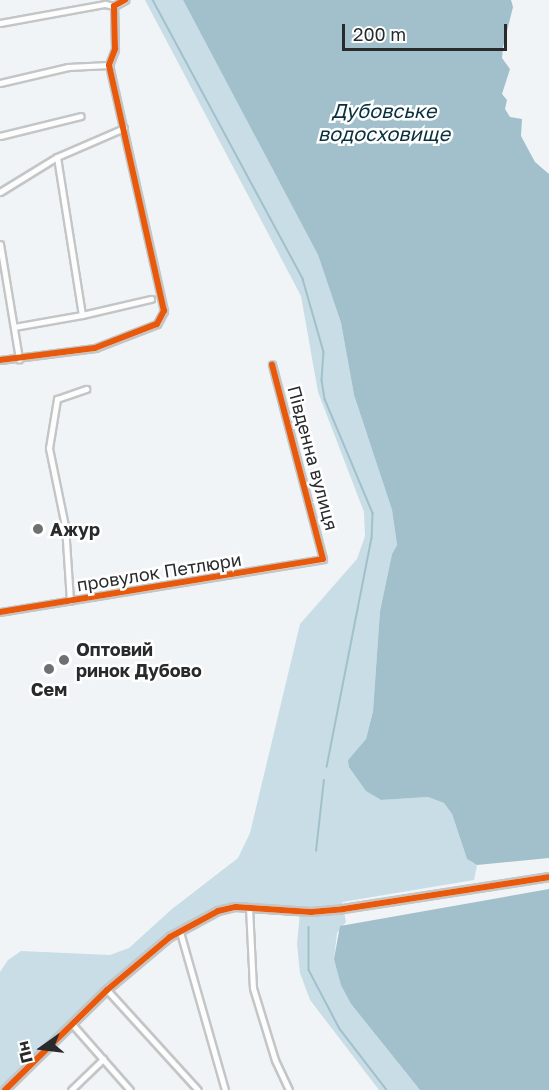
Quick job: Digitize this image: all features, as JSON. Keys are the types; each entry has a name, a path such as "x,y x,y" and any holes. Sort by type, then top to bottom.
{"street":[{"path":"0,23 114,6 125,0"},
{"path":"0,360 95,348 130,337 157,324 164,311 109,65 115,49 114,6"},
{"path":"0,83 68,67 109,65"},
{"path":"0,136 81,116"},
{"path":"0,192 57,157 124,128"},
{"path":"57,157 82,315"},
{"path":"0,244 19,359"},
{"path":"14,327 82,315 151,299"},
{"name":"Південна вулиця","path":"272,365 323,559"},
{"name":"провулок Петлюри","path":"70,602 65,526 49,448 57,399 86,388"},
{"name":"провулок Петлюри","path":"0,612 323,559"},
{"path":"5,1090 107,990 180,932 218,911 249,907 311,912 344,909 549,877"},
{"path":"249,907 253,988 275,1060 289,1090"},
{"path":"180,932 225,1090"},
{"path":"107,990 198,1090"},
{"path":"72,1024 130,1090"},
{"path":"71,1090 102,1059"}],"shaded area":[{"path":"145,0 183,0 318,255 341,323 354,395 392,510 397,545 392,554 380,611 373,711 366,739 348,760 367,791 381,800 428,797 444,803 452,814 467,859 477,865 474,880 342,902 346,922 337,933 334,959 351,1004 420,1090 379,1090 310,1000 300,973 297,944 300,913 308,911 270,904 235,904 199,915 169,935 105,987 0,1090 0,972 8,960 21,951 110,955 129,948 172,909 238,858 250,833 300,624 357,559 365,536 364,512 318,392 301,296"}],"water":[{"name":"Дубовське водосховище","path":"183,0 511,0 513,7 502,58 510,69 502,94 507,100 505,109 510,117 522,119 521,136 535,162 549,174 549,858 477,865 467,859 452,814 444,803 428,797 381,800 366,791 349,767 348,760 366,739 373,711 380,611 392,554 397,545 392,510 354,395 341,323 318,255"},
{"path":"549,889 549,1090 420,1090 351,1004 341,985 334,959 340,926"}],"waterway":[{"path":"153,0 303,279 324,352 322,380 325,399 373,513 372,538 327,767"},
{"path":"316,851 324,780"},
{"path":"309,927 309,970 340,1029 387,1090"}],"cycle path":[{"path":"0,360 95,348 157,324 164,311 109,65 115,49 114,6 125,0"},
{"path":"0,612 323,559 272,365"},
{"path":"5,1090 107,990 170,937 218,911 236,907 311,912 343,909 549,877"}],"place":[{"name":"Ажур","path":"38,529"},
{"name":"Оптовий ринок Дубово","path":"64,660"},
{"name":"Сем","path":"49,669"}]}
